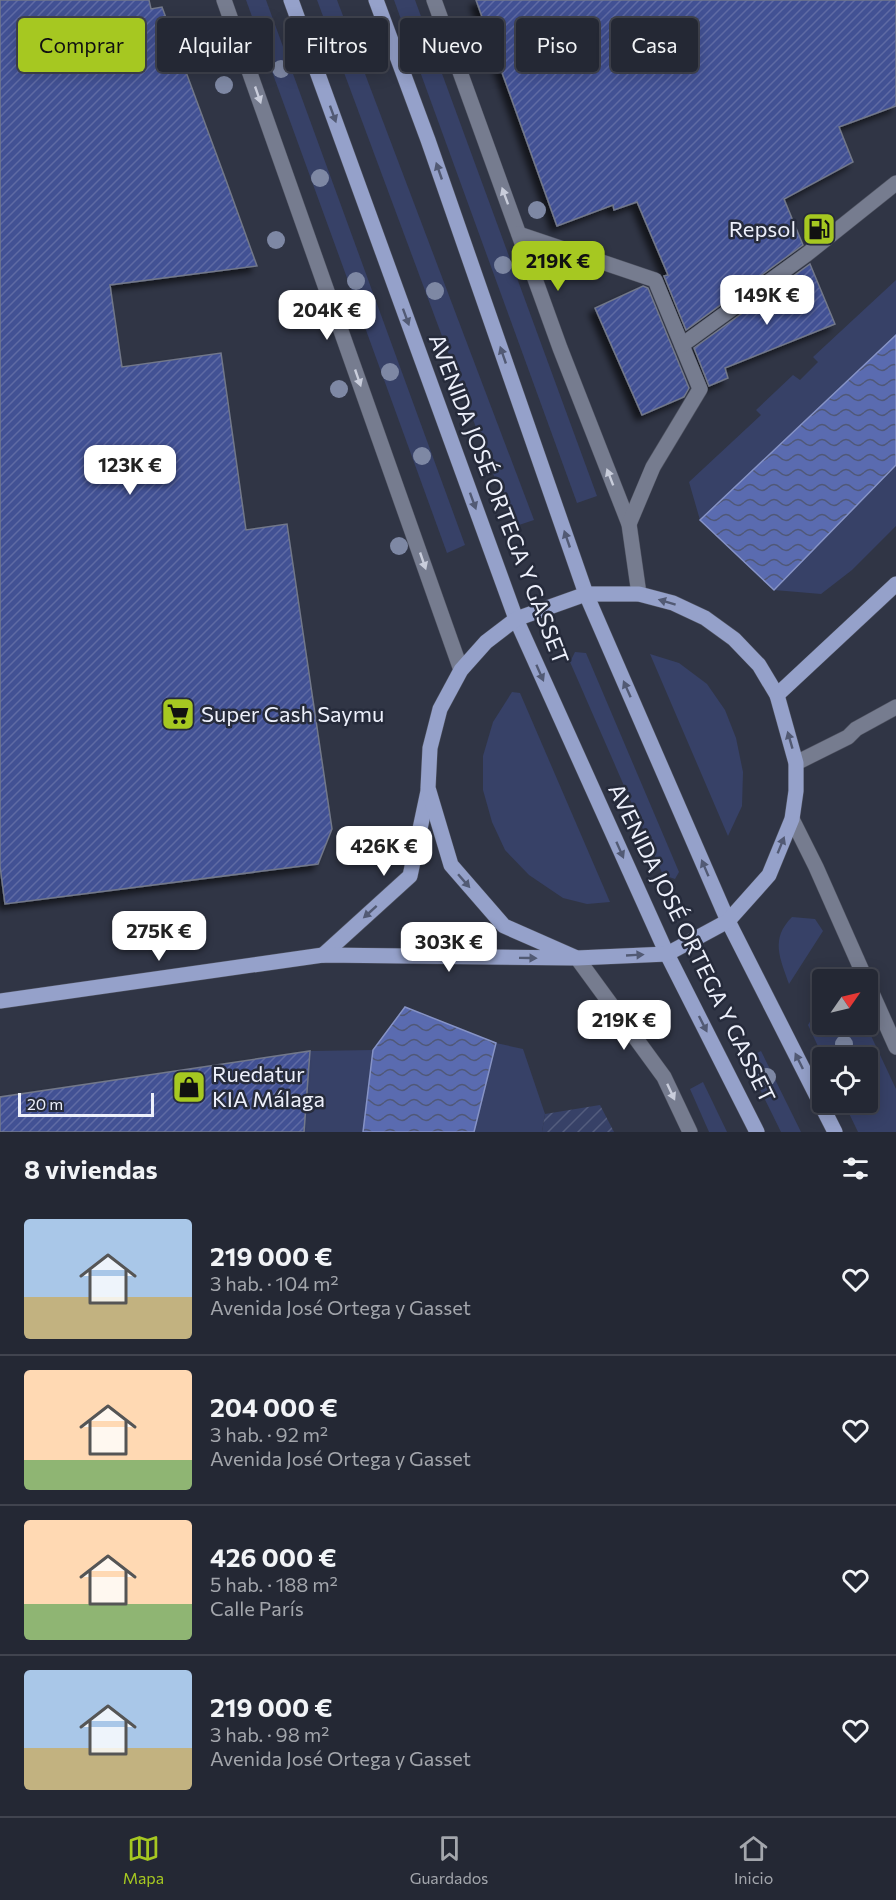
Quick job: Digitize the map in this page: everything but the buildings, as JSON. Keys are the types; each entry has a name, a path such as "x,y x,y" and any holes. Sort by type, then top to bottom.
{"main road":[{"name":"AVENIDA JOSÉ ORTEGA Y GASSET","path":"291,0 516,619 667,954 758,1132"},
{"name":"AVENIDA JOSÉ ORTEGA Y GASSET","path":"376,0 428,140 586,594 728,921 834,1132"},
{"path":"777,695 896,584"},
{"path":"0,1001 323,955 577,958 667,954 728,921 769,875 792,819 796,791 796,763 777,695 759,665 734,639 705,618 673,603 639,594 586,594 516,619 486,642 461,670 440,709 430,748 428,788 410,876 323,955"},
{"path":"428,788 451,865 504,926 577,958"}],"street":[{"path":"224,0 461,670"},
{"path":"434,0 560,348 629,524 639,594"},
{"path":"682,345 807,254 896,183"},
{"path":"519,234 655,280 700,389 653,467 629,524"},
{"path":"796,763 848,737 856,729 896,707"},
{"path":"792,819 816,867 861,969"},
{"path":"577,958 664,1077 690,1132"},
{"path":"878,1007 896,1047"}],"shaded area":[{"path":"246,0 266,0 273,18 253,18"},
{"path":"317,0 337,0 344,18 324,18"},
{"path":"394,0 415,0 422,18 401,18"},
{"path":"273,19 285,52 285,72 292,72 465,545 447,553 272,72"},
{"path":"344,72 364,72 534,520 513,527"},
{"path":"420,72 441,72 597,496 577,503"},
{"path":"896,280 896,335 700,520 689,482 761,415 756,410 793,375 800,380 818,362 813,357"},
{"path":"896,465 896,526 852,570 821,594 774,590"},
{"path":"575,652 586,653 679,872 675,879 663,875 570,662"},
{"path":"650,654 679,663 707,684 725,710 736,738 743,772 742,806 728,836"},
{"path":"512,692 520,693 610,902 587,904 563,898 529,875 505,850 492,822 483,790 483,756 493,722"},
{"path":"792,917 815,919 823,931 789,984 780,957 779,941 785,925"},
{"path":"812,1018 812,1034 808,1025"},
{"path":"813,1035 871,1035 876,1047 818,1047"},
{"path":"496,1043 523,1049 545,1114 542,1132 474,1132"},
{"path":"373,1050 363,1132 304,1132 310,1051"},
{"path":"761,1051 801,1132 781,1132 745,1059"},
{"path":"878,1051 896,1089 896,1132 858,1132 849,1113 878,1113"},
{"path":"703,1082 727,1132 709,1132 690,1089"},
{"path":"600,1105 614,1132 542,1132 545,1114"}],"water":[{"path":"896,335 896,465 774,590 700,520"},
{"path":"405,1007 496,1043 474,1132 363,1132 373,1050"}],"place":[{"name":"Repsol","path":"819,229"},
{"name":"Super Cash Saymu","path":"178,714"},
{"name":"Ruedatur KIA Málaga","path":"189,1087"}]}
